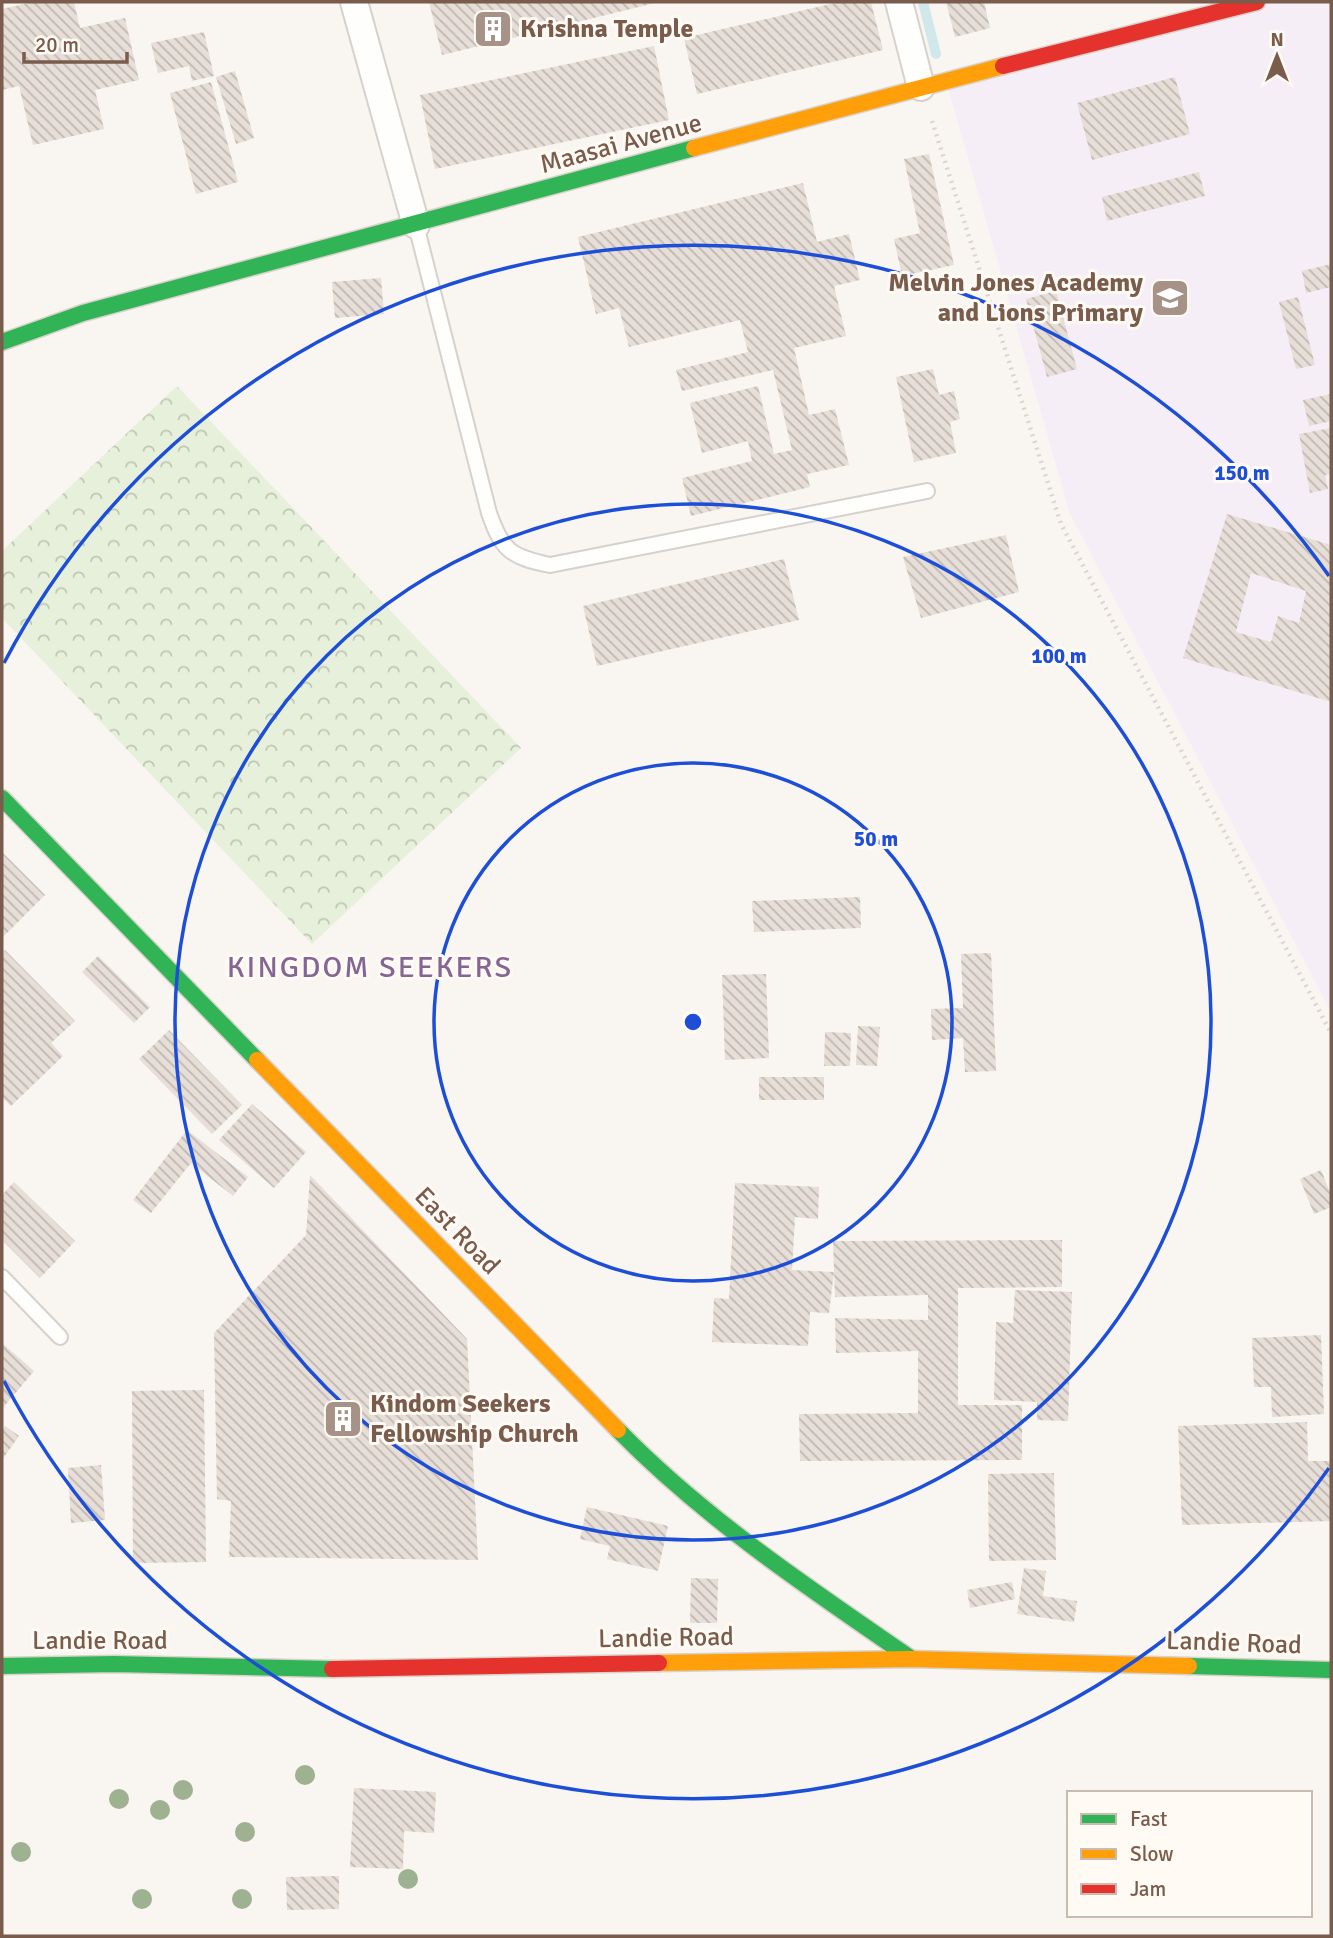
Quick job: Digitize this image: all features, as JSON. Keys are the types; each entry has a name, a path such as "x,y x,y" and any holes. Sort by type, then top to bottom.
{"street":[{"path":"354,2 416,225"},
{"path":"899,2 921,87"},
{"name":"Maasai Avenue","path":"2,342 83,313 921,87 1257,2"},
{"name":"East Road","path":"2,798 656,1469 791,1575 912,1659"},
{"name":"Landie Road","path":"2,1667 114,1664 307,1668 912,1659 1331,1670"}],"lane":[{"path":"416,225 488,513 500,544 523,560 550,565 927,491"},
{"path":"2,1277 60,1336"}],"path":[{"path":"921,87 1061,524 1331,1033"}],"shaded area":[{"name":"Melvin Jones Academy and Lions Primary","path":"1249,2 1331,2 1331,1012 1070,514 946,81"}],"green space":[{"path":"177,386 521,748 312,944 2,618 2,551"}],"building":[{"path":"33,2 74,2 80,28 125,18 139,80 95,90 104,129 33,145 19,86 2,90 2,9"},
{"name":"Krishna Temple","path":"429,2 655,2 655,3 442,55"},
{"path":"839,2 871,2 883,50 697,94 684,38"},
{"path":"946,2 984,2 990,28 955,37"},
{"path":"204,32 214,76 192,81 189,66 158,73 151,43"},
{"path":"654,46 669,120 435,169 420,95"},
{"path":"235,71 254,138 236,144 216,77"},
{"path":"1175,77 1190,134 1092,160 1077,103"},
{"path":"211,82 238,182 196,194 170,93"},
{"path":"929,154 954,265 902,276 894,239 920,233 904,159"},
{"path":"1199,172 1205,196 1107,221 1102,197"},
{"path":"803,183 817,242 849,234 860,280 834,286 846,336 794,348 809,415 835,409 849,465 807,474 810,487 691,516 682,478 752,461 748,441 702,453 690,403 758,386 774,454 792,450 773,370 682,391 676,370 748,352 740,320 629,347 619,308 596,314 578,237"},
{"path":"1331,264 1331,287 1306,293 1302,271"},
{"path":"381,278 384,314 335,318 332,282"},
{"path":"1056,291 1077,369 1047,377 1026,299"},
{"path":"1298,297 1315,365 1296,369 1279,302"},
{"path":"933,369 939,395 954,391 960,419 950,422 956,453 914,462 896,377"},
{"path":"1331,394 1331,421 1309,426 1303,400"},
{"path":"1331,428 1331,474 1325,475 1328,489 1310,493 1299,434"},
{"path":"1227,514 1331,545 1331,702 1183,658","holes":["1251,573 1306,591 1299,623 1278,616 1271,642 1236,632"]},
{"path":"1006,535 1019,592 921,618 903,557"},
{"path":"784,559 799,620 597,666 583,606"},
{"path":"2,852 45,895 2,938"},
{"path":"860,897 861,928 754,932 752,901"},
{"path":"5,950 75,1021 51,1043 63,1056 11,1106 2,1097 2,953"},
{"path":"991,953 996,1071 965,1072 963,1038 932,1040 931,1009 963,1008 961,954"},
{"path":"98,956 150,1007 134,1023 82,972"},
{"path":"766,974 769,1058 725,1060 722,975"},
{"path":"858,1026 880,1027 877,1066 856,1065"},
{"path":"169,1030 242,1105 212,1134 139,1059"},
{"path":"825,1032 851,1033 850,1066 824,1066"},
{"path":"759,1077 824,1077 824,1100 759,1100"},
{"path":"252,1104 306,1152 274,1188 219,1140"},
{"path":"187,1130 248,1177 233,1196 191,1163 151,1213 133,1200"},
{"path":"1321,1170 1331,1195 1331,1207 1314,1214 1300,1179"},
{"name":"Kindom Seekers Fellowship Church","path":"310,1175 467,1339 478,1560 229,1557 231,1501 217,1499 214,1333 306,1235"},
{"path":"14,1182 75,1241 40,1278 2,1240 2,1195"},
{"path":"735,1183 819,1187 818,1219 795,1217 792,1270 834,1272 829,1313 810,1312 808,1346 712,1342 714,1298 729,1299"},
{"path":"1062,1240 1062,1287 958,1288 958,1405 1022,1405 1022,1460 800,1461 799,1414 918,1413 918,1351 836,1353 835,1318 928,1320 928,1295 835,1297 833,1241"},
{"path":"1015,1290 1072,1292 1068,1421 1037,1420 1037,1402 994,1400 996,1322 1013,1323"},
{"path":"1321,1335 1324,1414 1272,1417 1271,1387 1254,1387 1252,1338"},
{"path":"2,1343 34,1371 2,1409"},
{"path":"204,1390 206,1562 133,1563 132,1391"},
{"path":"1307,1422 1308,1461 1331,1461 1331,1521 1182,1525 1178,1426"},
{"path":"5,1426 19,1436 2,1460 2,1430"},
{"path":"101,1465 105,1520 71,1523 68,1468"},
{"path":"1054,1473 1056,1560 989,1561 988,1474"},
{"path":"587,1507 668,1526 658,1571 607,1559 610,1546 580,1539"},
{"path":"1024,1568 1046,1571 1043,1596 1077,1601 1074,1622 1017,1614"},
{"path":"691,1578 718,1579 717,1623 690,1623"},
{"path":"1012,1582 1015,1599 970,1608 967,1590"},
{"path":"354,1788 436,1792 434,1833 404,1831 403,1869 350,1867"},
{"path":"339,1876 339,1909 287,1910 286,1877"}],"waterway":[{"path":"923,2 936,54"}],"traffic: fast":[{"path":"2,342 83,313 694,148"},
{"path":"2,798 257,1060"},
{"path":"618,1430 651,1463 759,1552 912,1659"},
{"path":"2,1666 114,1664 332,1669"},
{"path":"1189,1666 1331,1670"}],"traffic: slow":[{"path":"694,148 1003,66"},
{"path":"257,1060 618,1430"},
{"path":"659,1663 912,1659 1189,1666"}],"traffic: jam":[{"path":"1003,66 1257,2"},
{"path":"332,1669 659,1663"}],"place":[{"name":"Krishna Temple","path":"493,29"},
{"name":"Melvin Jones Academy and Lions Primary","path":"1170,298"},
{"name":"Kindom Seekers Fellowship Church","path":"343,1419"}],"district":[{"name":"KINGDOM SEEKERS","path":"370,967"}]}
